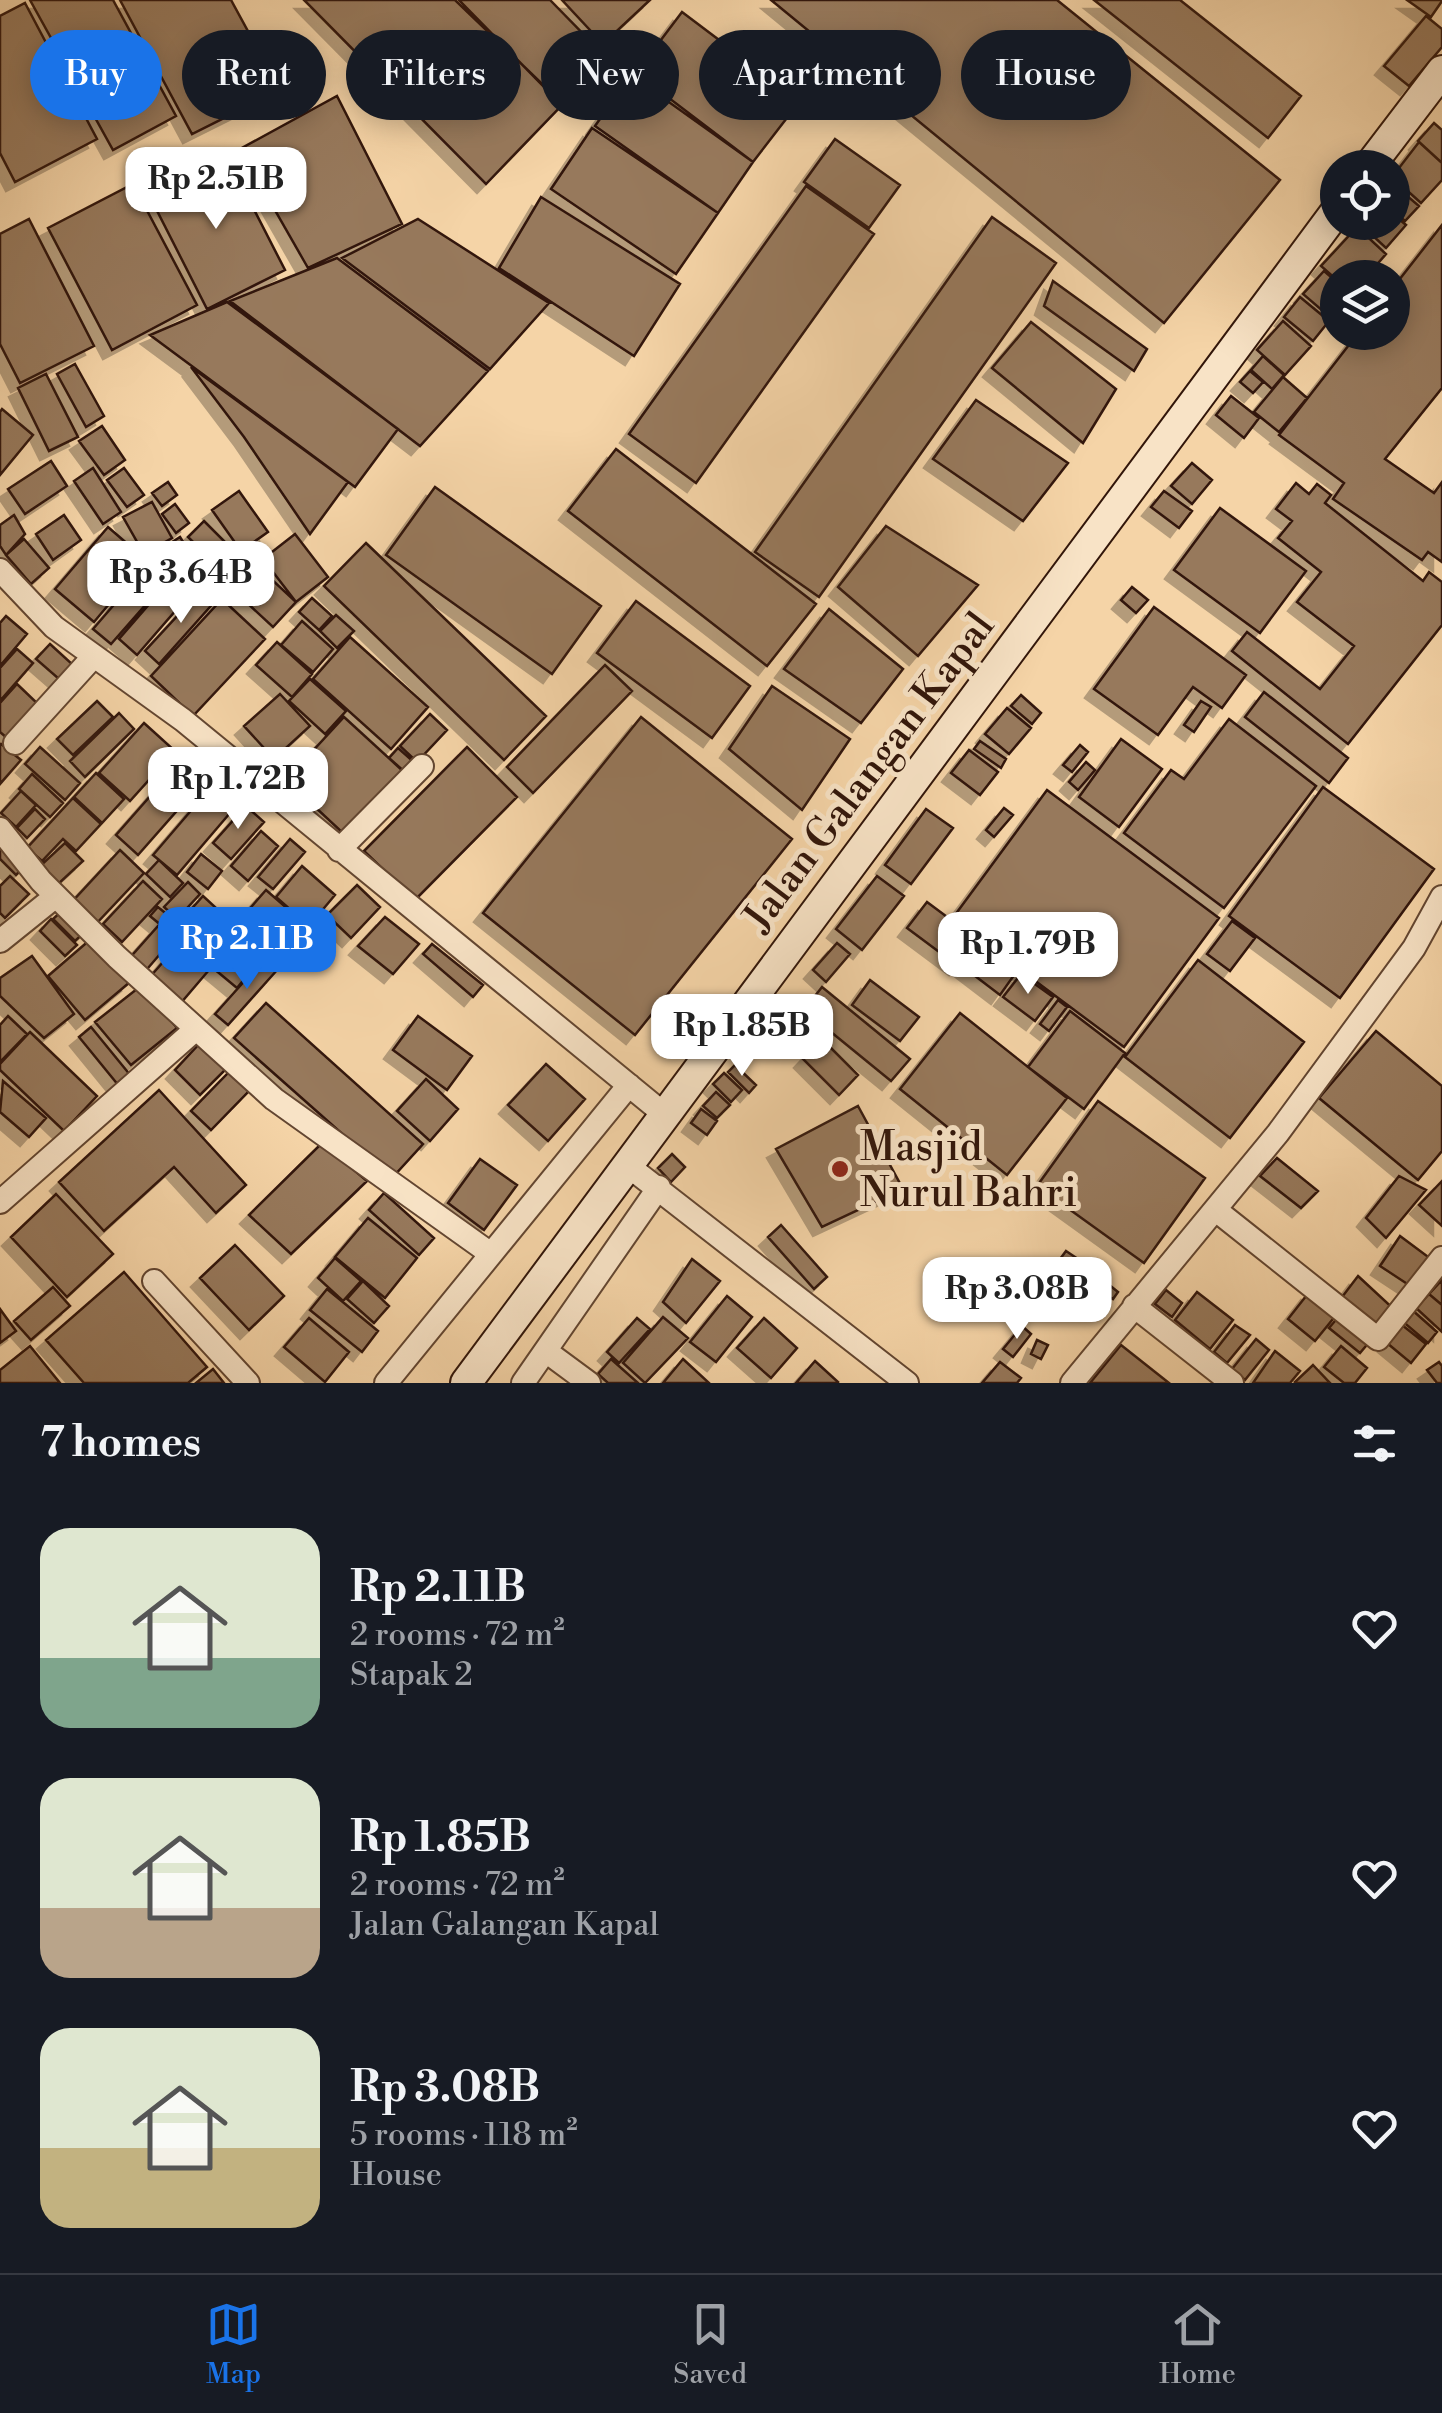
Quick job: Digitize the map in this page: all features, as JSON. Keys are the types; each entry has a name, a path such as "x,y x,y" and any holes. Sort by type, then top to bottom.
{"main road":[{"path":"1382,150 1442,70"},
{"name":"Jalan Galangan Kapal","path":"466,1383 1320,233"}],"street":[{"path":"2,578 54,627 183,720 664,1114"},
{"path":"15,743 94,656"},
{"path":"339,850 422,766"},
{"path":"0,829 56,896 274,1099 491,1254"},
{"path":"0,941 56,896"},
{"path":"1072,1383 1217,1211 1414,948 1442,896"},
{"path":"0,1202 196,1029"},
{"path":"386,1383 629,1085"},
{"path":"627,1165 907,1383"},
{"path":"523,1383 659,1188"},
{"path":"1217,1211 1378,1339 1442,1258"},
{"path":"154,1280 248,1383"},
{"path":"1134,1306 1232,1383"},
{"path":"546,1352 589,1383"}],"building":[{"path":"30,0 113,0 129,30 47,30"},
{"path":"120,0 231,0 247,30 182,30 182,115 162,78 162,30 136,30"},
{"path":"304,0 455,0 486,30 346,30 346,42"},
{"path":"459,0 550,0 579,30 541,30 541,84 521,63 521,30 488,30"},
{"path":"562,0 650,0 618,30 590,30"},
{"path":"771,0 1057,0 1094,30 961,30 961,120 1131,120 1131,60 1280,180 1164,323 917,120 941,120 941,30 808,30"},
{"path":"1094,0 1180,0 1301,96 1268,138"},
{"path":"1407,0 1442,0 1442,1 1431,17"},
{"path":"25,3 39,30 30,30 30,120 87,120 97,139 15,182 0,153 0,16"},
{"path":"682,12 706,30 699,30 699,120 785,120 753,162 679,106 679,30 668,30"},
{"path":"1426,16 1442,29 1442,47 1409,86 1384,66"},
{"path":"521,64 541,83 541,120 548,120 486,184 423,120 521,120"},
{"path":"162,90 176,116 113,150 96,120 162,120"},
{"path":"337,96 402,224 308,268 240,149 293,120 326,120 326,102"},
{"path":"679,109 753,162 718,213 595,126 599,120 679,120"},
{"path":"184,120 220,120 192,134"},
{"path":"1434,123 1442,130 1442,163 1418,141"},
{"path":"592,128 718,213 676,274 551,189"},
{"path":"835,139 900,185 869,228 804,182"},
{"path":"1419,142 1442,163 1442,180 1421,203 1410,193 1410,154"},
{"path":"226,155 285,270 207,309 148,193"},
{"path":"133,184 197,305 112,350 48,228"},
{"path":"806,186 874,234 696,483 629,434"},
{"path":"541,197 680,284 634,356 499,268"},
{"path":"1410,198 1419,206 1410,216"},
{"path":"992,217 1056,263 819,597 755,552"},
{"path":"29,219 94,346 20,383 0,344 0,234"},
{"path":"418,219 549,303 490,369 342,258"},
{"path":"1442,225 1442,388 1385,459 1434,493 1442,482 1442,562 1428,552 1422,560 1333,499 1344,483 1279,435 1345,350 1410,350 1410,266"},
{"path":"1345,240 1371,240 1386,254 1381,260 1327,260"},
{"path":"337,258 488,371 420,446 230,301"},
{"path":"1320,275 1320,309 1303,294"},
{"path":"1053,281 1147,349 1134,371 1044,306"},
{"path":"1300,297 1320,314 1320,332 1313,341 1284,317"},
{"path":"227,302 398,429 355,487 150,335"},
{"path":"1283,321 1311,346 1285,375 1257,350"},
{"path":"1031,322 1116,389 1083,443 992,368"},
{"path":"1263,356 1284,375 1272,389 1251,370"},
{"path":"75,364 104,416 86,427 57,374"},
{"path":"191,367 348,482 310,534 244,437"},
{"path":"1250,371 1263,382 1253,393 1240,382"},
{"path":"46,374 78,437 49,451 18,388"},
{"path":"1283,377 1307,398 1279,432 1254,412"},
{"path":"1231,396 1259,418 1244,438 1216,415"},
{"path":"976,400 1068,463 1023,521 933,459"},
{"path":"2,409 33,435 0,475 0,412"},
{"path":"102,426 125,460 104,475 79,441"},
{"path":"616,449 816,604 767,666 568,511"},
{"path":"51,461 67,486 25,514 8,489"},
{"path":"1192,463 1212,480 1192,504 1171,486"},
{"path":"93,468 121,512 103,524 74,481"},
{"path":"124,468 144,495 127,507 107,480"},
{"path":"168,482 177,495 162,506 152,493"},
{"path":"1296,483 1309,494 1317,484 1331,495 1325,503 1423,581 1429,572 1442,582 1442,625 1348,744 1232,651 1247,632 1320,689 1354,646 1297,602 1321,572 1278,538 1292,521 1276,509"},
{"path":"435,487 601,606 552,674 386,555"},
{"path":"239,491 268,532 241,551 212,510"},
{"path":"1164,491 1192,511 1179,528 1151,507"},
{"path":"152,502 172,538 144,554 123,517"},
{"path":"175,504 189,523 176,533 162,514"},
{"path":"1220,508 1306,571 1260,633 1174,570"},
{"path":"14,515 25,534 6,555 0,546 0,525"},
{"path":"64,515 81,540 53,560 36,534"},
{"path":"204,521 229,546 213,562 188,537"},
{"path":"886,526 978,585 918,656 838,587"},
{"path":"108,527 146,560 94,622 55,589"},
{"path":"295,534 328,577 296,602 263,559"},
{"path":"180,537 205,577 184,590 160,550"},
{"path":"24,539 49,568 31,584 6,555"},
{"path":"366,543 546,716 504,760 324,586"},
{"path":"241,551 296,602 273,627 218,576"},
{"path":"144,570 162,586 111,644 93,629"},
{"path":"165,586 183,602 137,655 119,639"},
{"path":"204,587 217,599 159,664 145,651"},
{"path":"1132,587 1148,600 1136,613 1121,600"},
{"path":"312,598 332,616 319,630 299,612"},
{"path":"222,599 265,639 193,716 151,676"},
{"path":"636,601 750,686 712,738 597,653"},
{"path":"1154,607 1246,675 1222,708 1193,687 1158,735 1094,689"},
{"path":"829,609 903,669 861,723 784,669"},
{"path":"336,615 354,631 337,648 320,631"},
{"path":"6,616 27,634 0,666 0,623"},
{"path":"302,621 333,649 313,672 281,645"},
{"path":"350,637 428,707 391,749 313,679"},
{"path":"277,642 312,674 292,697 256,665"},
{"path":"50,644 72,664 59,679 36,659"},
{"path":"17,649 33,663 0,701 0,668"},
{"path":"605,665 632,691 533,793 507,767"},
{"path":"310,679 346,711 325,734 289,701"},
{"path":"17,684 38,704 7,738 0,732 0,703"},
{"path":"772,686 850,739 802,810 729,749"},
{"path":"1264,692 1348,758 1329,783 1245,717"},
{"path":"280,694 310,726 274,759 244,726"},
{"path":"1021,695 1041,713 1032,724 1011,706"},
{"path":"97,701 113,717 73,755 57,739"},
{"path":"1201,701 1211,707 1194,732 1184,725"},
{"path":"1007,708 1031,728 1009,754 985,734"},
{"path":"119,713 134,729 85,777 70,761"},
{"path":"430,714 447,730 417,762 400,746"},
{"path":"344,717 404,772 345,835 286,780"},
{"path":"641,717 792,839 635,1035 483,913"},
{"path":"1229,719 1316,786 1224,908 1124,833 1171,770 1184,779"},
{"path":"144,723 175,751 130,801 99,773"},
{"path":"1121,739 1162,769 1119,827 1079,797"},
{"path":"980,741 1006,759 1001,768 974,749"},
{"path":"0,745 21,760 0,784"},
{"path":"1080,745 1088,752 1072,772 1063,765"},
{"path":"40,747 80,783 65,800 25,764"},
{"path":"467,747 517,797 415,900 364,851"},
{"path":"398,748 416,764 407,774 389,758"},
{"path":"969,750 998,772 980,795 951,773"},
{"path":"1086,762 1095,770 1078,790 1069,782"},
{"path":"96,773 124,799 102,823 74,797"},
{"path":"32,774 63,803 50,817 19,789"},
{"path":"167,777 189,797 138,855 116,835"},
{"path":"218,779 242,799 177,875 153,855"},
{"path":"1323,787 1434,869 1340,998 1229,916"},
{"path":"1047,790 1219,918 1124,1047 952,919"},
{"path":"21,791 36,805 16,827 1,813"},
{"path":"73,798 101,824 76,851 63,839 42,861 27,848"},
{"path":"246,806 264,822 231,859 213,843"},
{"path":"1004,808 1013,815 994,837 986,830"},
{"path":"35,809 45,819 27,838 17,828"},
{"path":"926,809 953,828 911,884 885,865"},
{"path":"261,831 278,846 248,881 231,866"},
{"path":"290,839 305,852 273,889 258,877"},
{"path":"0,841 28,863 16,875 0,859"},
{"path":"65,843 83,861 56,886 39,867"},
{"path":"120,850 144,873 94,926 70,904"},
{"path":"201,854 222,871 208,889 187,872"},
{"path":"159,860 183,883 170,897 146,874"},
{"path":"302,866 335,895 309,926 276,897"},
{"path":"10,876 29,894 5,918 0,913 0,886"},
{"path":"877,876 904,896 862,950 836,929"},
{"path":"143,881 162,899 122,942 103,924"},
{"path":"188,882 200,894 177,919 164,907"},
{"path":"357,885 380,907 351,938 327,915"},
{"path":"266,890 304,923 283,946 245,914"},
{"path":"203,896 215,907 190,936 178,924"},
{"path":"927,902 978,940 958,966 907,928"},
{"path":"158,907 176,922 168,931 150,916"},
{"path":"65,908 87,930 75,941 53,919"},
{"path":"223,909 231,921 213,951 199,937"},
{"path":"385,917 419,944 393,974 358,946"},
{"path":"51,919 77,945 65,956 40,931"},
{"path":"1232,921 1255,938 1230,971 1207,954"},
{"path":"249,925 272,945 237,988 213,968"},
{"path":"158,926 173,939 142,975 127,961"},
{"path":"185,937 215,963 180,1004 149,978"},
{"path":"92,938 130,982 85,1020 48,976"},
{"path":"837,943 850,954 826,982 813,970"},
{"path":"980,943 1017,971 1000,995 962,966"},
{"path":"432,944 483,985 473,997 423,954"},
{"path":"32,956 74,1014 44,1038 0,996 0,978"},
{"path":"265,958 278,969 228,1025 215,1014"},
{"path":"1198,960 1304,1042 1230,1138 1125,1057"},
{"path":"1021,974 1053,997 1035,1021 1003,997"},
{"path":"870,980 919,1017 900,1041 852,1005"},
{"path":"142,985 177,1028 131,1065 95,1022"},
{"path":"822,987 910,1059 891,1081 804,1010"},
{"path":"780,999 798,1011 785,1029 768,1017"},
{"path":"1058,1000 1067,1007 1049,1031 1040,1024"},
{"path":"266,1003 423,1144 392,1178 234,1038"},
{"path":"1070,1011 1125,1053 1084,1109 1028,1067"},
{"path":"960,1013 1067,1098 1007,1175 900,1089"},
{"path":"8,1016 27,1034 0,1062 0,1025"},
{"path":"418,1016 472,1056 447,1090 393,1050"},
{"path":"91,1027 131,1076 119,1086 79,1037"},
{"path":"1376,1031 1442,1086 1442,1151 1418,1180 1319,1098"},
{"path":"30,1032 97,1096 64,1131 0,1070 0,1064"},
{"path":"822,1039 858,1075 839,1095 803,1059"},
{"path":"201,1042 227,1068 200,1095 175,1070"},
{"path":"546,1064 585,1099 548,1141 508,1105"},
{"path":"735,1065 756,1085 749,1093 728,1072"},
{"path":"229,1072 249,1091 211,1130 191,1111"},
{"path":"724,1073 742,1090 731,1102 713,1084"},
{"path":"426,1079 458,1109 430,1141 397,1111"},
{"path":"3,1081 46,1118 29,1137 0,1112"},
{"path":"159,1090 246,1185 216,1213 174,1167 104,1231 59,1182"},
{"path":"716,1092 730,1105 717,1118 703,1106"},
{"path":"1098,1101 1205,1178 1144,1263 1037,1186"},
{"name":"Masjid Nurul Bahri","path":"858,1106 903,1189 822,1227 776,1149"},
{"path":"701,1109 717,1121 707,1135 691,1123"},
{"path":"322,1143 367,1181 291,1254 249,1215"},
{"path":"672,1154 685,1167 671,1182 658,1168"},
{"path":"1277,1158 1318,1191 1301,1208 1260,1176"},
{"path":"480,1159 517,1185 484,1230 448,1203"},
{"path":"1399,1176 1426,1190 1386,1238 1366,1218"},
{"path":"1442,1181 1442,1226 1419,1205"},
{"path":"384,1193 434,1238 419,1255 369,1210"},
{"path":"56,1194 113,1254 67,1297 11,1237"},
{"path":"368,1218 417,1258 385,1298 335,1257"},
{"path":"781,1225 827,1277 814,1289 768,1237"},
{"path":"1400,1236 1435,1262 1418,1291 1380,1266"},
{"path":"235,1245 284,1296 249,1330 200,1278"},
{"path":"1066,1251 1081,1261 1060,1289 1046,1278"},
{"path":"335,1258 361,1281 343,1301 318,1278"},
{"path":"692,1259 720,1281 686,1323 663,1302"},
{"path":"1092,1271 1118,1292 1113,1299 1084,1282"},
{"path":"124,1272 207,1367 188,1383 84,1383 46,1340"},
{"path":"1358,1276 1397,1312 1378,1335 1339,1301"},
{"path":"1442,1280 1442,1305 1429,1294"},
{"path":"363,1281 389,1306 374,1323 347,1299"},
{"path":"53,1287 70,1306 31,1340 14,1321"},
{"path":"327,1289 378,1331 362,1352 310,1310"},
{"path":"1166,1290 1182,1303 1172,1317 1155,1304"},
{"path":"1310,1291 1337,1314 1315,1341 1288,1319"},
{"path":"1197,1292 1233,1320 1210,1349 1175,1320"},
{"path":"1429,1294 1442,1305 1442,1332 1416,1308"},
{"path":"727,1296 752,1317 716,1362 690,1342"},
{"path":"0,1309 16,1331 0,1343"},
{"path":"1411,1309 1437,1332 1428,1343 1401,1320"},
{"path":"1340,1315 1371,1340 1360,1353 1329,1328"},
{"path":"663,1317 688,1338 645,1383 623,1363"},
{"path":"309,1318 349,1352 325,1382 284,1347"},
{"path":"637,1318 650,1329 619,1363 607,1352"},
{"path":"764,1318 797,1348 771,1378 737,1348"},
{"path":"1235,1325 1250,1335 1227,1363 1214,1352"},
{"path":"1402,1325 1426,1344 1411,1363 1387,1343"},
{"path":"1022,1326 1031,1334 1013,1357 1003,1349"},
{"path":"1256,1339 1269,1350 1245,1380 1232,1369"},
{"path":"1037,1340 1048,1345 1041,1359 1031,1354"},
{"path":"1121,1345 1169,1383 1090,1383"},
{"path":"30,1346 60,1383 0,1383 0,1370"},
{"path":"1341,1346 1367,1368 1355,1383 1344,1383 1324,1367"},
{"path":"1275,1351 1300,1371 1290,1383 1253,1383"},
{"path":"611,1359 638,1383 608,1383 598,1374"},
{"path":"683,1359 709,1383 663,1383"},
{"path":"815,1361 838,1382 796,1383"},
{"path":"1000,1362 1021,1378 1017,1383 982,1383"},
{"path":"1439,1362 1442,1383 1437,1383 1427,1370"},
{"path":"1313,1365 1330,1383 1295,1382"},
{"path":"213,1369 224,1383 196,1383"}],"place":[{"name":"Masjid Nurul Bahri","path":"840,1169"}]}
